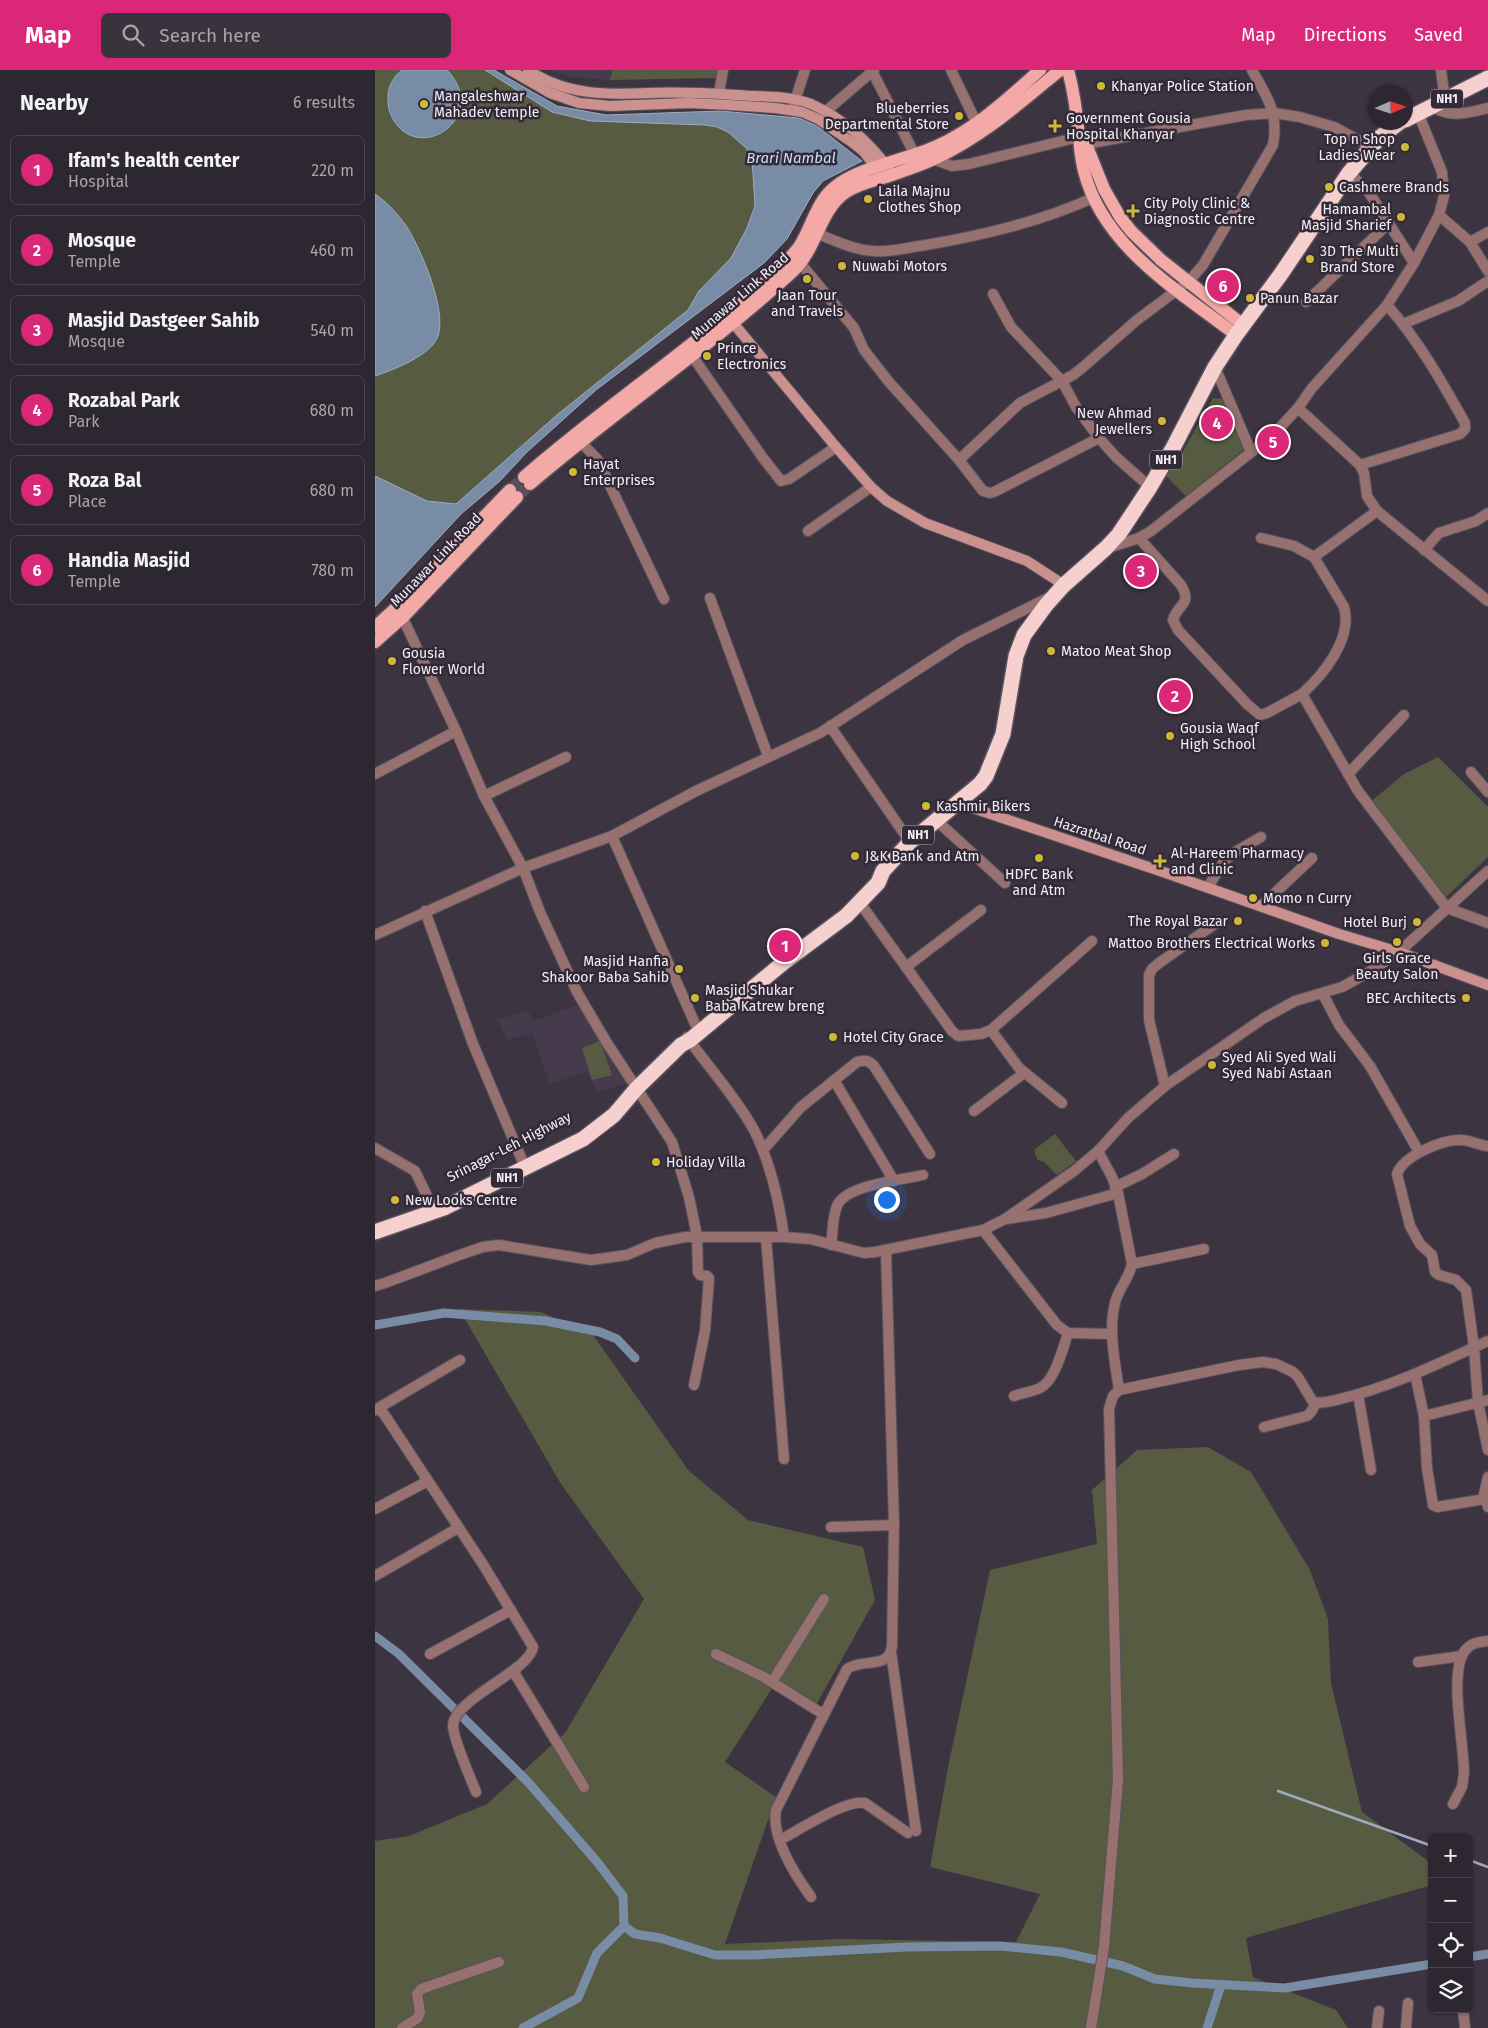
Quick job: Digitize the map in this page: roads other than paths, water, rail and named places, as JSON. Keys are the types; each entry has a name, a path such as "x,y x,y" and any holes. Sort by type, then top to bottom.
{"highway":[{"name":"NH1","path":"1425,110 1488,78"},
{"name":"NH1","path":"688,1036 860,903 878,883 883,871 910,842 980,784 991,768 1003,734 1019,645 1033,623 1060,590 1106,548 1128,522 1174,446 1215,367 1349,173 1379,138 1390,130"},
{"name":"NH1","path":"375,1232 444,1208 571,1146 598,1129 614,1115 637,1088 688,1036 783,952 840,909 874,875 883,871"},
{"name":"Srinagar-Leh Highway","path":"375,1224 431,1204 522,1160 570,1136 612,1107 626,1101"}],"main road":[{"name":"Munawar Link Road","path":"527,480 801,264 826,216 839,197 915,155 938,146 1003,104 1041,70"},
{"name":"Munawar Link Road","path":"578,438 693,356 730,320 799,246 826,195 843,180 933,159 962,145 989,127 1060,70"},
{"path":"1068,70 1083,140 1084,172 1093,198 1117,234 1150,269 1178,290 1240,330"},
{"path":"1083,140 1104,189 1125,224 1141,243 1189,280 1240,330"},
{"name":"Munawar Link Road","path":"376,639 514,494"}],"street":[{"path":"511,70 550,93 579,103 611,106 689,103 749,106 802,112 818,119 835,130 885,171"},
{"path":"528,70 542,79 584,93 622,95 719,93 796,99 811,104 825,112 866,141 885,171"},
{"path":"719,93 723,70"},
{"path":"792,110 805,70"},
{"path":"951,70 976,122"},
{"path":"959,460 1020,403 1082,368 1137,320 1178,290 1211,254 1269,152 1274,139 1274,113 1252,70"},
{"path":"1106,548 1139,538 1162,524 1273,435 1298,408 1312,388 1387,305 1414,263 1439,215 1444,196 1442,172 1425,110 1441,70"},
{"path":"825,112 873,71 915,155"},
{"path":"1425,110 1454,115 1488,108"},
{"path":"933,159 952,166 969,164 1083,140 1246,115 1274,113 1300,117 1334,128 1371,147"},
{"path":"1349,173 1367,191 1414,263"},
{"path":"818,234 858,249 888,251 935,243 1029,222 1060,213 1093,198"},
{"path":"1439,215 1470,242 1488,270"},
{"path":"1305,302 1389,222"},
{"path":"1470,242 1488,232"},
{"path":"801,264 854,328 864,350 889,382 959,460 983,490 990,493 1079,450 1099,438"},
{"path":"1403,324 1457,301 1488,281"},
{"path":"993,294 1011,327 1062,381 1076,407 1099,438 1112,453 1150,487"},
{"path":"1360,464 1460,434 1465,429 1465,423 1439,377 1403,324 1387,305"},
{"path":"375,935 523,868 612,836 696,791 831,726 963,640 1060,590 1027,561 925,523 887,501 871,487 836,448 730,320"},
{"path":"693,356 781,481 789,479 836,448"},
{"path":"1215,367 1251,452"},
{"path":"1298,408 1360,464 1364,473 1367,496 1377,511 1488,601"},
{"path":"578,438 598,460 664,598"},
{"path":"809,531 871,487"},
{"path":"1314,557 1377,511"},
{"path":"1424,550 1439,533 1476,521 1488,513"},
{"path":"1139,538 1185,592 1184,603 1174,616 1174,625 1248,706 1260,715 1263,715 1302,694 1318,680 1328,665 1347,624 1344,607 1314,557 1294,546 1261,538"},
{"path":"710,598 768,756"},
{"path":"400,612 457,731 484,796 523,868 577,992 672,1142 681,1167 697,1236 698,1272 700,1276 708,1276 709,1280 705,1331 694,1385"},
{"path":"1302,694 1358,791 1447,908 1488,923"},
{"path":"1348,774 1404,715"},
{"path":"831,726 910,842"},
{"path":"375,774 457,731"},
{"path":"484,796 566,757"},
{"path":"1471,772 1488,792"},
{"name":"Hazratbal Road","path":"957,803 1208,887 1339,934 1399,952 1488,986"},
{"path":"936,820 1005,883"},
{"path":"612,836 688,1036 745,1115 763,1150 777,1195 784,1237"},
{"path":"1208,887 1225,860 1261,837"},
{"path":"1261,906 1312,858"},
{"path":"375,1286 483,1247 507,1246 591,1260 627,1255 669,1239 697,1236 784,1237 810,1239 864,1252 886,1252 983,1230 1005,1219 1074,1171 1098,1151 1128,1118 1165,1086 1264,1018 1295,1002 1323,994 1354,981 1399,952 1488,871"},
{"path":"860,903 957,1036 981,1034 991,1030 1092,941"},
{"path":"906,967 981,910"},
{"path":"425,911 473,1044 522,1160"},
{"path":"1165,1086 1149,1020 1149,975 1152,969 1159,963 1219,920"},
{"path":"1323,994 1339,1025 1370,1066 1419,1152"},
{"path":"991,1030 1024,1073 1062,1103"},
{"path":"763,1150 801,1107 857,1062 869,1061 931,1154"},
{"path":"973,1111 1024,1073"},
{"path":"834,1080 894,1181"},
{"path":"1488,1146 1476,1145 1466,1140 1455,1140 1419,1152 1402,1166 1397,1174 1410,1226 1419,1244 1432,1255 1437,1274 1456,1280 1466,1290 1483,1401 1488,1450"},
{"path":"375,1148 415,1171 431,1204"},
{"path":"1098,1151 1117,1190 1132,1264 1130,1273 1118,1294 1115,1304 1113,1334 1119,1390"},
{"path":"1005,1219 1047,1213 1117,1190 1174,1154"},
{"path":"831,1245 835,1214 841,1198 857,1190 923,1176"},
{"path":"983,1230 1050,1317 1068,1333 1113,1334"},
{"path":"766,1238 784,1459"},
{"path":"1132,1264 1204,1249"},
{"path":"780,1840 845,1805 859,1802 865,1803 912,1832 891,1652 894,1525 886,1252"},
{"path":"1014,1396 1039,1388 1045,1384 1054,1371 1068,1333"},
{"path":"1315,1403 1358,1394 1415,1374 1488,1341"},
{"path":"375,1410 460,1360"},
{"path":"1091,2028 1104,1947 1118,1780 1109,1409 1113,1396 1119,1390 1239,1365 1263,1362 1276,1364 1293,1372 1315,1403"},
{"path":"1415,1374 1423,1416 1427,1468 1433,1505 1437,1507 1486,1503 1485,1488 1488,1476"},
{"path":"1358,1394 1371,1470"},
{"path":"1423,1416 1483,1401"},
{"path":"1264,1427 1307,1416 1315,1403"},
{"path":"375,1410 379,1409 384,1414 511,1610 533,1650 516,1668 456,1716 455,1735 475,1792"},
{"path":"375,1509 428,1481"},
{"path":"831,1528 894,1525"},
{"path":"375,1576 459,1528"},
{"path":"772,1682 823,1599"},
{"path":"430,1654 511,1610"},
{"path":"1453,1804 1462,1787 1464,1773 1458,1686 1462,1656 1470,1646 1488,1641"},
{"path":"811,1897 791,1866 780,1840 775,1818 777,1810 847,1669 857,1663 884,1661 891,1652"},
{"path":"716,1654 772,1682 823,1714"},
{"path":"1418,1662 1462,1656"},
{"path":"516,1668 515,1674 584,1787"},
{"path":"402,2028 418,2018 420,2012 417,1994 421,1990 499,1962"},
{"path":"1407,2028 1408,2003"},
{"path":"1377,2028 1379,2011"},
{"path":"1463,2013 1465,2028"}],"water":[{"name":"Mangaleshwar Mahadev temple","path":"402,70 447,70 458,86 461,102 457,116 449,128 437,135 423,138 409,135 397,125 389,110 388,96 391,83"},
{"name":"Brari Nambal","path":"485,70 494,70 557,106 606,115 720,111 799,118 817,126 862,161 823,181 813,193 787,239 764,263 596,390 526,453 500,481 461,514 375,607 375,476 427,501 456,504 558,414 688,310 699,291 731,258 747,228 755,206 752,158 746,148 728,132 717,127 705,125 590,121 552,112"},
{"path":"375,194 397,213 413,237 436,296 440,325 438,336 428,349 411,361 375,376"}],"waterway":[{"path":"375,1325 444,1313 546,1321 600,1332 617,1339 635,1358"},
{"path":"375,1636 399,1654 528,1782 598,1863 623,1896 624,1926 635,1934 660,1938 715,1955 754,1955 907,1947 1000,1946 1061,1952 1123,1966 1155,1979 1285,1988 1428,1965"},
{"path":"1278,1791 1428,1845"},
{"path":"1473,1861 1488,1867"},
{"path":"523,2028 578,1998 597,1953 624,1926"},
{"path":"1473,1956 1488,1954"},
{"path":"1207,2028 1221,1985"}],"tunnel":[{"path":"510,490 524,477"},
{"path":"517,497 530,484"}],"place":[{"name":"Khanyar Police Station","path":"1101,86"},
{"name":"Mangaleshwar Mahadev temple","path":"424,104"},
{"name":"Blueberries Departmental Store","path":"959,116"},
{"name":"Government Gousia Hospital Khanyar","path":"1055,126"},
{"name":"Top n Shop Ladies Wear","path":"1405,147"},
{"name":"Cashmere Brands","path":"1329,187"},
{"name":"Laila Majnu Clothes Shop","path":"868,199"},
{"name":"City Poly Clinic & Diagnostic Centre","path":"1133,211"},
{"name":"Hamambal Masjid Sharief","path":"1401,217"},
{"name":"3D The Multi Brand Store","path":"1310,259"},
{"name":"Nuwabi Motors","path":"842,266"},
{"name":"Jaan Tour and Travels","path":"807,279"},
{"name":"Handia Masjid","path":"1223,286"},
{"name":"Panun Bazar","path":"1250,298"},
{"name":"Prince Electronics","path":"707,356"},
{"name":"New Ahmad Jewellers","path":"1162,421"},
{"name":"Rozabal Park","path":"1217,423"},
{"name":"Roza Bal","path":"1273,442"},
{"name":"Hayat Enterprises","path":"573,472"},
{"name":"Masjid Dastgeer Sahib","path":"1141,571"},
{"name":"Matoo Meat Shop","path":"1051,651"},
{"name":"Gousia Flower World","path":"392,661"},
{"name":"Mosque","path":"1175,696"},
{"name":"Gousia Waqf High School","path":"1170,736"},
{"name":"Kashmir Bikers","path":"926,806"},
{"name":"J&K Bank and Atm","path":"855,856"},
{"name":"HDFC Bank and Atm","path":"1039,858"},
{"name":"Al-Hareem Pharmacy and Clinic","path":"1160,861"},
{"name":"Momo n Curry","path":"1253,898"},
{"name":"The Royal Bazar","path":"1238,921"},
{"name":"Hotel Burj","path":"1417,922"},
{"name":"Girls Grace Beauty Salon","path":"1397,942"},
{"name":"Mattoo Brothers Electrical Works","path":"1325,943"},
{"name":"Ifam's health center","path":"785,946"},
{"name":"Masjid Hanfia Shakoor Baba Sahib","path":"679,969"},
{"name":"Masjid Shukar Baba Katrew breng","path":"695,998"},
{"name":"BEC Architects","path":"1466,998"},
{"name":"Hotel City Grace","path":"833,1037"},
{"name":"Syed Ali Syed Wali Syed Nabi Astaan","path":"1212,1065"},
{"name":"Holiday Villa","path":"656,1162"},
{"name":"New Looks Centre","path":"395,1200"}]}
